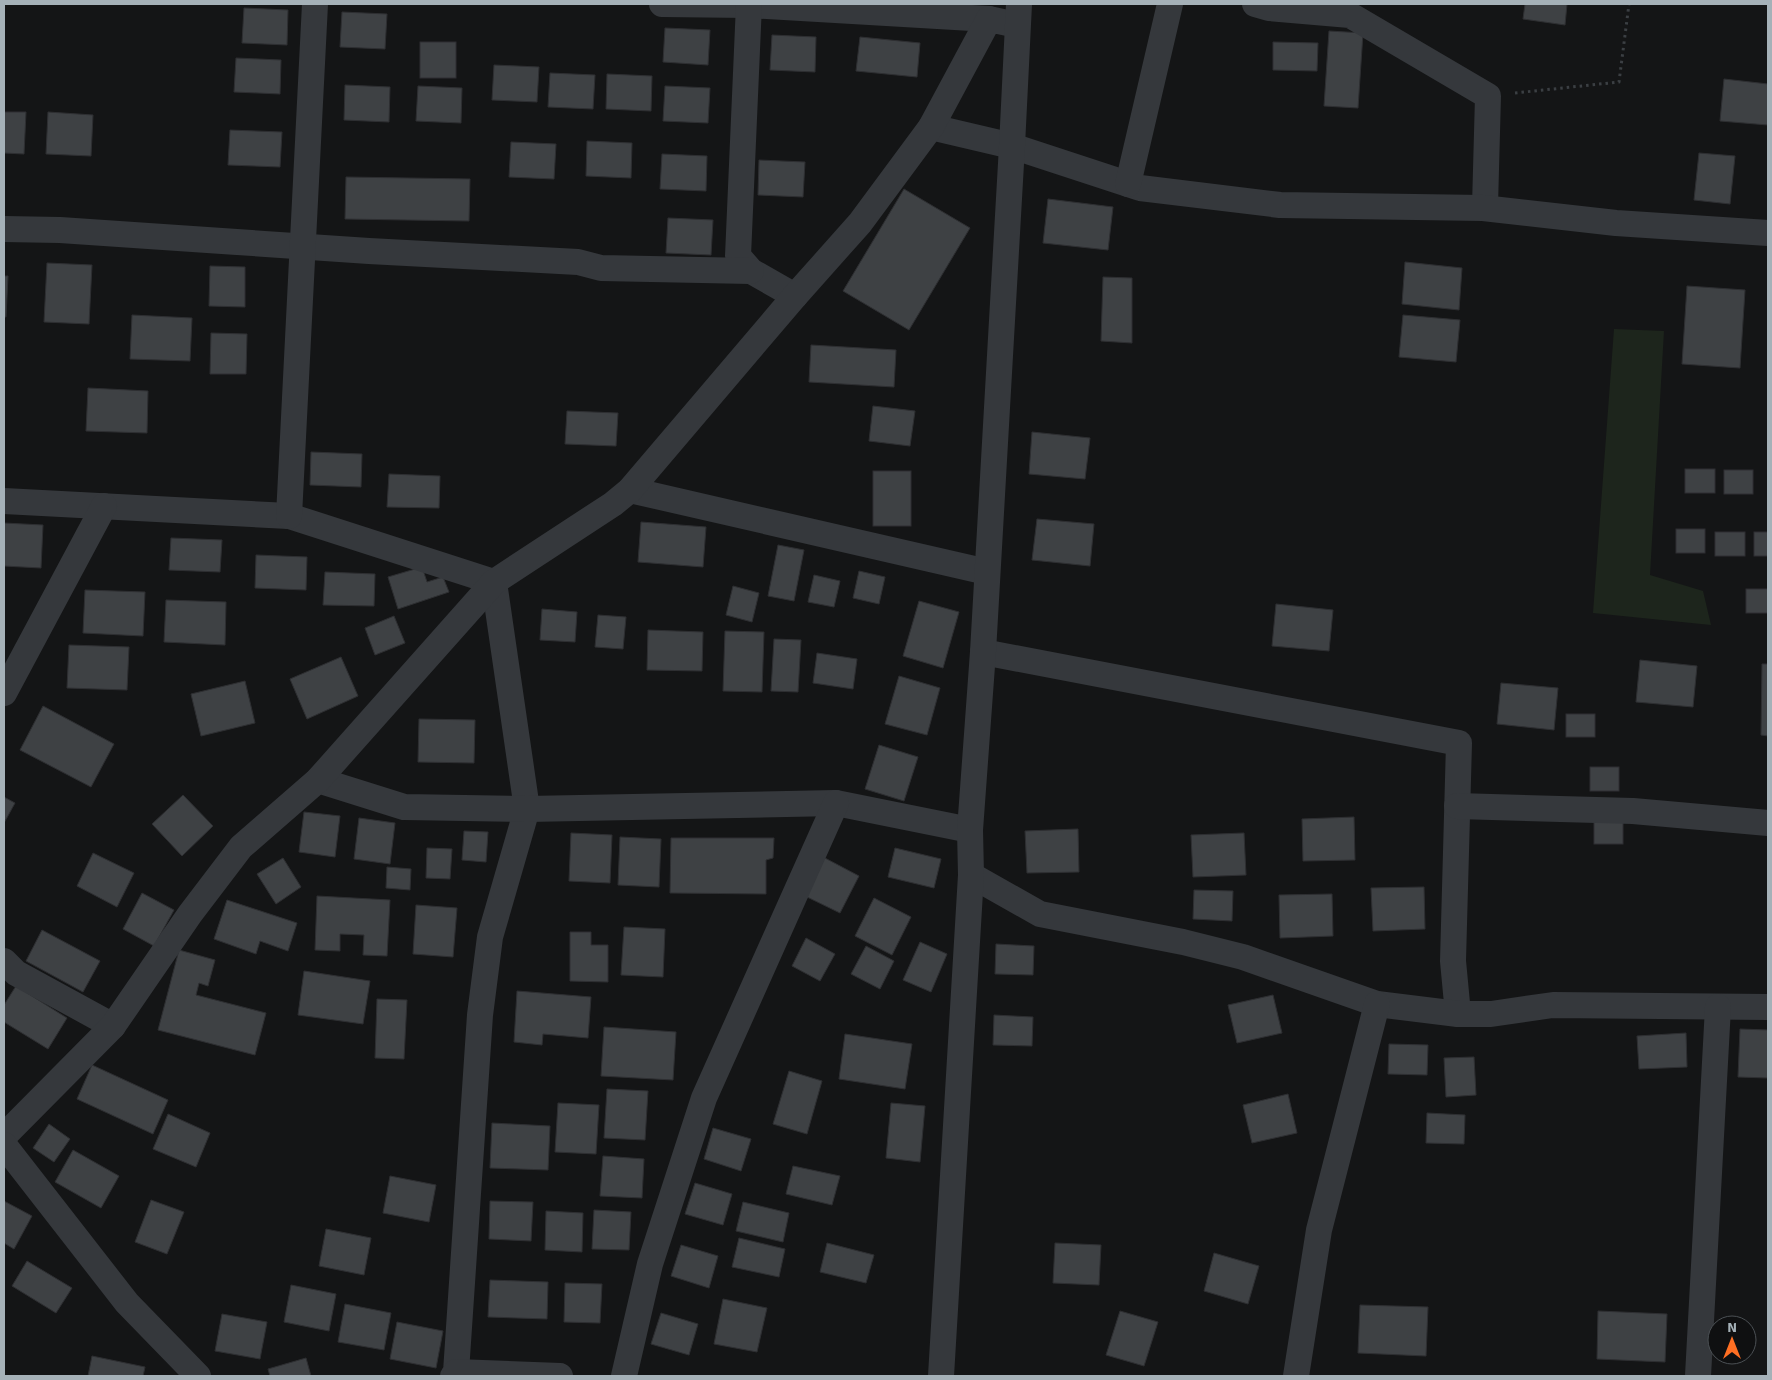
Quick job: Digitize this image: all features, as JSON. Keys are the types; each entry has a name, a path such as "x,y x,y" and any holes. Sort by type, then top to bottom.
{"street":[{"path":"289,516 315,4"},
{"path":"662,4 749,4 989,19 1018,14 1016,147 970,830 971,875 941,1376"},
{"path":"749,4 738,256 752,271 795,296"},
{"path":"1128,184 1170,4"},
{"path":"1255,4 1269,8 1350,15 1488,96 1485,206 1483,208"},
{"path":"4,1136 113,1026 190,914 241,847 318,780 494,582 613,504 630,490 795,296 860,223 931,127 989,19"},
{"path":"931,127 1016,147 1140,188 1280,205 1483,208 1616,223 1768,233"},
{"path":"4,229 70,231 578,262 601,268 752,271"},
{"path":"630,490 987,572"},
{"path":"4,501 289,516 494,582"},
{"path":"4,693 104,506"},
{"path":"494,582 527,809 490,937 480,1015 455,1374 560,1376"},
{"path":"983,652 1459,743 1453,961 1458,1014"},
{"path":"318,780 404,807 527,809 836,803 970,830"},
{"path":"624,1376 650,1264 704,1098 836,803"},
{"path":"1457,806 1633,811 1768,823"},
{"path":"971,875 1040,914 1183,942 1243,957 1377,1004 1458,1014 1491,1014 1553,1005 1768,1007"},
{"path":"4,961 16,973 113,1026"},
{"path":"1296,1376 1319,1230 1377,1004"},
{"path":"1698,1376 1718,1007"},
{"path":"4,1145 127,1303 198,1376"}],"path":[{"path":"1488,96 1619,82 1629,4"}],"shaded area":[{"path":"1614,329 1664,331 1650,575 1703,591 1711,625 1593,613"}],"building":[{"path":"1525,4 1567,4 1565,25 1523,19"},
{"path":"244,8 288,10 287,45 242,43"},
{"path":"342,12 387,14 385,49 340,47"},
{"path":"665,28 710,30 708,65 663,62"},
{"path":"1329,31 1363,33 1358,108 1324,106"},
{"path":"772,35 816,37 815,72 770,70"},
{"path":"860,37 920,43 917,77 856,71"},
{"path":"420,42 456,42 456,78 420,78"},
{"path":"1273,42 1318,43 1317,71 1273,70"},
{"path":"236,58 281,60 280,94 234,92"},
{"path":"494,65 539,67 537,102 492,100"},
{"path":"550,73 595,75 593,109 548,107"},
{"path":"607,74 652,76 651,111 606,109"},
{"path":"1724,79 1768,84 1768,125 1720,121"},
{"path":"345,85 390,87 389,122 344,120"},
{"path":"418,86 462,88 461,123 416,121"},
{"path":"665,86 710,88 708,123 663,121"},
{"path":"4,112 26,112 24,154 4,153"},
{"path":"48,112 93,115 91,156 46,154"},
{"path":"230,130 282,132 280,167 228,165"},
{"path":"587,141 632,143 631,178 586,176"},
{"path":"511,142 556,144 554,179 509,177"},
{"path":"1699,153 1735,156 1730,204 1694,200"},
{"path":"662,154 707,156 706,191 660,189"},
{"path":"759,160 805,162 803,197 758,195"},
{"path":"346,177 470,179 469,221 345,219"},
{"path":"904,189 970,228 909,330 843,291"},
{"path":"1048,199 1113,207 1108,250 1043,243"},
{"path":"668,218 713,220 711,255 666,253"},
{"path":"1405,262 1462,268 1459,310 1402,304"},
{"path":"47,263 92,265 89,324 44,322"},
{"path":"210,266 245,267 245,307 209,306"},
{"path":"4,276 8,276 6,317 4,317"},
{"path":"1103,277 1132,278 1132,343 1101,341"},
{"path":"1687,286 1745,290 1740,368 1682,364"},
{"path":"132,315 192,318 190,361 130,359"},
{"path":"1403,315 1460,320 1456,362 1399,357"},
{"path":"211,333 247,334 246,374 210,374"},
{"path":"811,345 896,350 894,387 809,382"},
{"path":"88,388 148,391 147,433 86,431"},
{"path":"873,406 915,411 910,446 869,441"},
{"path":"567,411 618,413 616,446 565,444"},
{"path":"1032,432 1090,438 1085,479 1029,474"},
{"path":"311,452 362,454 361,487 310,485"},
{"path":"1685,469 1715,469 1715,493 1685,493"},
{"path":"1724,470 1753,470 1753,494 1724,494"},
{"path":"873,471 911,471 911,526 873,526"},
{"path":"389,474 440,476 439,508 387,507"},
{"path":"1037,519 1094,524 1090,566 1032,560"},
{"path":"641,522 706,527 703,567 638,562"},
{"path":"4,523 43,525 41,568 4,566"},
{"path":"1676,529 1705,529 1705,553 1676,553"},
{"path":"1715,532 1745,532 1745,556 1715,556"},
{"path":"1754,532 1768,532 1768,556 1754,556"},
{"path":"171,538 222,540 220,572 169,570"},
{"path":"778,545 804,550 794,601 768,596"},
{"path":"256,555 307,557 306,590 255,588"},
{"path":"422,567 427,582 443,577 449,592 398,609 388,577"},
{"path":"859,571 885,577 879,604 853,598"},
{"path":"325,572 375,574 374,606 323,605"},
{"path":"814,575 840,581 834,607 808,602"},
{"path":"733,586 759,593 752,622 726,615"},
{"path":"1746,589 1768,589 1768,613 1746,613"},
{"path":"85,590 145,592 143,636 83,633"},
{"path":"166,600 226,602 225,645 164,642"},
{"path":"919,601 959,612 943,668 903,656"},
{"path":"1276,604 1333,610 1329,651 1272,646"},
{"path":"542,609 577,612 575,642 540,640"},
{"path":"598,615 626,617 623,649 595,647"},
{"path":"394,616 405,643 375,655 365,628"},
{"path":"648,630 703,632 702,671 647,670"},
{"path":"725,631 764,632 762,692 723,691"},
{"path":"774,639 801,640 798,692 771,691"},
{"path":"69,645 129,647 127,690 67,688"},
{"path":"817,653 857,659 853,689 813,683"},
{"path":"341,657 358,696 307,719 290,679"},
{"path":"1640,660 1697,666 1693,707 1636,702"},
{"path":"1762,664 1768,664 1768,736 1761,735"},
{"path":"899,676 940,688 927,735 885,724"},
{"path":"245,681 255,723 201,736 191,694"},
{"path":"1501,683 1558,688 1554,730 1497,724"},
{"path":"43,706 114,744 91,787 20,750"},
{"path":"1566,714 1595,714 1595,737 1566,737"},
{"path":"419,719 475,720 474,763 418,762"},
{"path":"879,745 918,757 904,801 865,789"},
{"path":"1590,767 1619,767 1619,791 1590,791"},
{"path":"183,795 213,826 182,856 152,824"},
{"path":"4,797 15,803 4,823"},
{"path":"304,812 340,816 335,857 299,852"},
{"path":"1354,817 1355,860 1303,861 1302,819"},
{"path":"359,818 395,823 390,864 354,859"},
{"path":"1594,820 1623,820 1623,844 1594,844"},
{"path":"1078,829 1079,872 1027,873 1025,831"},
{"path":"464,831 488,832 486,862 462,860"},
{"path":"571,833 612,835 610,883 569,881"},
{"path":"1244,833 1246,875 1193,877 1191,835"},
{"path":"620,837 661,839 659,887 618,885"},
{"path":"671,838 774,838 773,858 766,860 766,894 670,893"},
{"path":"427,848 452,849 450,879 426,878"},
{"path":"895,848 941,859 934,888 888,877"},
{"path":"93,853 134,873 117,907 77,886"},
{"path":"823,857 859,876 840,913 803,895"},
{"path":"283,858 301,887 276,904 257,874"},
{"path":"387,867 411,869 410,890 386,888"},
{"path":"1424,887 1425,929 1373,931 1371,888"},
{"path":"1194,890 1233,891 1232,921 1193,919"},
{"path":"142,893 174,910 154,946 123,929"},
{"path":"1332,894 1333,936 1280,938 1279,895"},
{"path":"317,896 390,900 387,956 363,955 364,935 340,934 340,951 315,950"},
{"path":"874,898 911,917 892,955 855,936"},
{"path":"227,900 297,923 288,951 260,941 256,954 214,939"},
{"path":"416,905 457,908 453,957 413,954"},
{"path":"624,927 665,929 663,977 621,975"},
{"path":"42,930 100,961 83,992 26,961"},
{"path":"570,932 591,932 591,945 608,945 608,982 570,981"},
{"path":"806,938 835,954 820,981 792,966"},
{"path":"920,942 947,954 931,992 903,980"},
{"path":"996,944 1034,946 1033,975 995,974"},
{"path":"866,946 894,961 880,989 851,974"},
{"path":"179,950 215,960 208,986 199,983 196,995 266,1013 255,1055 158,1030"},
{"path":"304,971 370,981 363,1024 298,1015"},
{"path":"16,986 67,1018 48,1049 4,1022 4,1005"},
{"path":"517,991 591,997 588,1038 543,1034 542,1045 514,1042"},
{"path":"1273,995 1282,1033 1237,1043 1228,1005"},
{"path":"377,999 407,1000 404,1059 375,1058"},
{"path":"994,1015 1033,1017 1032,1046 993,1045"},
{"path":"604,1027 676,1032 673,1080 601,1076"},
{"path":"1740,1029 1768,1030 1768,1078 1738,1077"},
{"path":"1686,1033 1687,1067 1639,1069 1637,1036"},
{"path":"845,1034 912,1044 905,1089 839,1079"},
{"path":"1389,1044 1428,1045 1427,1075 1388,1074"},
{"path":"1474,1057 1476,1095 1446,1097 1444,1058"},
{"path":"92,1065 168,1100 153,1134 77,1099"},
{"path":"789,1071 822,1081 807,1134 773,1124"},
{"path":"607,1089 648,1091 645,1140 604,1138"},
{"path":"1288,1094 1297,1133 1252,1143 1243,1105"},
{"path":"558,1103 599,1105 596,1154 555,1152"},
{"path":"891,1103 925,1106 920,1162 886,1158"},
{"path":"1427,1113 1465,1115 1464,1144 1426,1143"},
{"path":"168,1114 210,1133 196,1167 153,1149"},
{"path":"492,1123 550,1126 548,1170 490,1168"},
{"path":"49,1124 70,1139 54,1162 33,1148"},
{"path":"713,1128 751,1139 741,1171 704,1159"},
{"path":"73,1150 119,1176 101,1208 55,1182"},
{"path":"603,1156 644,1159 642,1198 600,1196"},
{"path":"793,1166 840,1176 832,1205 786,1194"},
{"path":"390,1176 436,1185 429,1222 383,1213"},
{"path":"695,1183 732,1194 723,1225 685,1214"},
{"path":"151,1200 184,1212 167,1254 135,1242"},
{"path":"4,1201 32,1216 14,1249 4,1243"},
{"path":"490,1201 533,1202 531,1241 489,1239"},
{"path":"743,1202 789,1213 783,1242 736,1231"},
{"path":"594,1210 631,1212 629,1250 592,1249"},
{"path":"546,1211 583,1213 582,1252 545,1250"},
{"path":"326,1229 371,1238 364,1275 319,1266"},
{"path":"739,1238 785,1249 779,1277 732,1267"},
{"path":"827,1243 874,1255 866,1283 820,1272"},
{"path":"1055,1243 1101,1245 1099,1285 1053,1283"},
{"path":"681,1245 718,1256 709,1288 671,1276"},
{"path":"1214,1253 1259,1266 1248,1304 1204,1291"},
{"path":"27,1261 72,1288 56,1313 12,1286"},
{"path":"490,1280 548,1282 547,1319 488,1317"},
{"path":"565,1283 602,1284 600,1323 564,1322"},
{"path":"291,1285 336,1294 329,1331 284,1322"},
{"path":"723,1299 767,1308 757,1352 714,1344"},
{"path":"345,1304 391,1313 384,1350 338,1342"},
{"path":"1360,1305 1428,1307 1426,1356 1358,1353"},
{"path":"1120,1311 1158,1322 1144,1366 1106,1355"},
{"path":"1598,1311 1667,1314 1665,1362 1597,1359"},
{"path":"661,1313 698,1324 689,1355 651,1344"},
{"path":"222,1314 267,1322 260,1359 215,1351"},
{"path":"397,1322 443,1331 436,1368 390,1359"},
{"path":"92,1356 145,1367 143,1376 88,1376"},
{"path":"306,1358 311,1376 270,1376 268,1369"}]}
